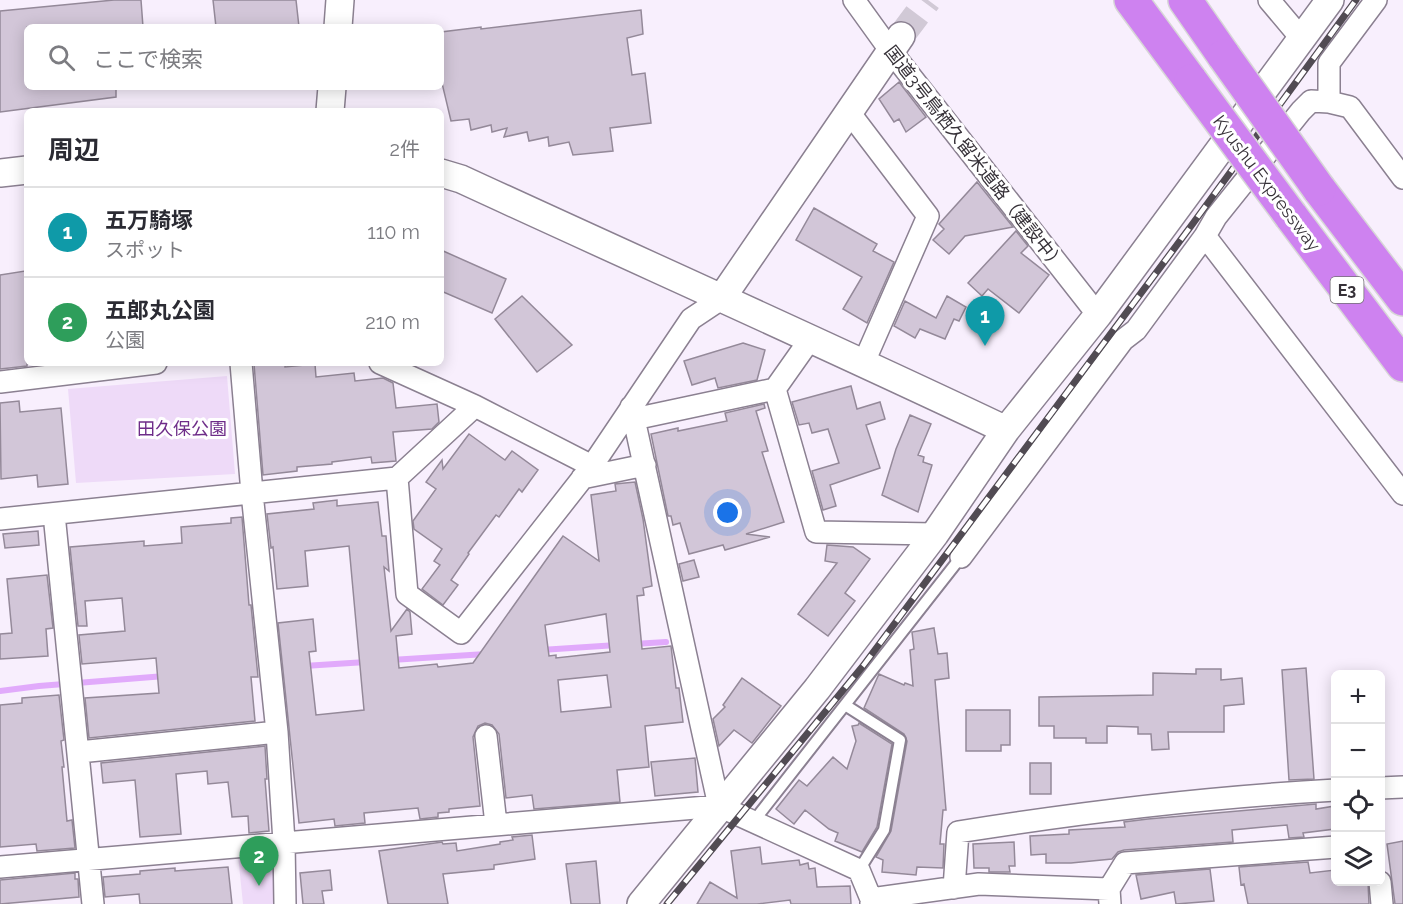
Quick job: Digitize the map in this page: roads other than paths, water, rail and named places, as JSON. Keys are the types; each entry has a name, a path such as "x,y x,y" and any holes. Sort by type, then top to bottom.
{"highway":[{"name":"Kyushu Expressway","path":"1131,0 1403,364"},
{"name":"E3","path":"1185,0 1319,189 1403,299"}],"street":[{"path":"338,24 340,0"},
{"name":"国道3号鳥栖久留米道路（建設中）","path":"854,0 895,43 1098,315"},
{"path":"1269,0 1301,38"},
{"path":"641,904 816,689 935,534 1006,430 1098,315 1330,0"},
{"path":"1329,102 1329,63 1376,0"},
{"path":"397,478 407,594 462,633 633,413 691,319 721,299 895,43"},
{"path":"330,108 332,90"},
{"path":"961,557 1065,415 1123,340 1136,330 1205,236 1216,217 1311,101 1350,107 1403,178"},
{"path":"849,112 928,216 864,362"},
{"path":"0,173 24,171"},
{"path":"444,173 864,362 1006,430"},
{"path":"1205,236 1403,494"},
{"path":"633,413 775,389 811,338"},
{"path":"0,382 131,366"},
{"path":"242,366 252,493 277,732 284,842 285,902"},
{"path":"387,366 475,406 587,472 645,465"},
{"path":"775,389 816,532 935,534"},
{"path":"0,519 397,478 475,406"},
{"path":"633,413 719,806"},
{"path":"54,514 93,904"},
{"path":"79,752 277,732"},
{"path":"486,736 496,824"},
{"path":"1385,788 1403,787"},
{"path":"954,888 958,832 1138,806 1331,790"},
{"path":"0,867 719,806 859,870 871,901 980,884 1110,897 1125,862 1331,847"},
{"path":"1380,886 1382,904"}],"lane":[{"path":"1118,0 1191,81"},
{"path":"753,822 961,557"},
{"path":"845,705 900,740 884,830 859,870"}],"waterway":[{"path":"634,644 666,642"},
{"path":"541,650 617,645"},
{"path":"391,660 486,654"},
{"path":"304,666 366,662"},
{"path":"0,691 165,676"}],"tunnel":[{"path":"901,36 928,0"}],"railway":[{"path":"667,904 863,666 1194,222 1356,0"}],"place":[{"name":"五万騎塚","path":"985,346"},
{"name":"五郎丸公園","path":"259,886"}],"park label":[{"name":"田久保公園","path":"182,428"}]}
